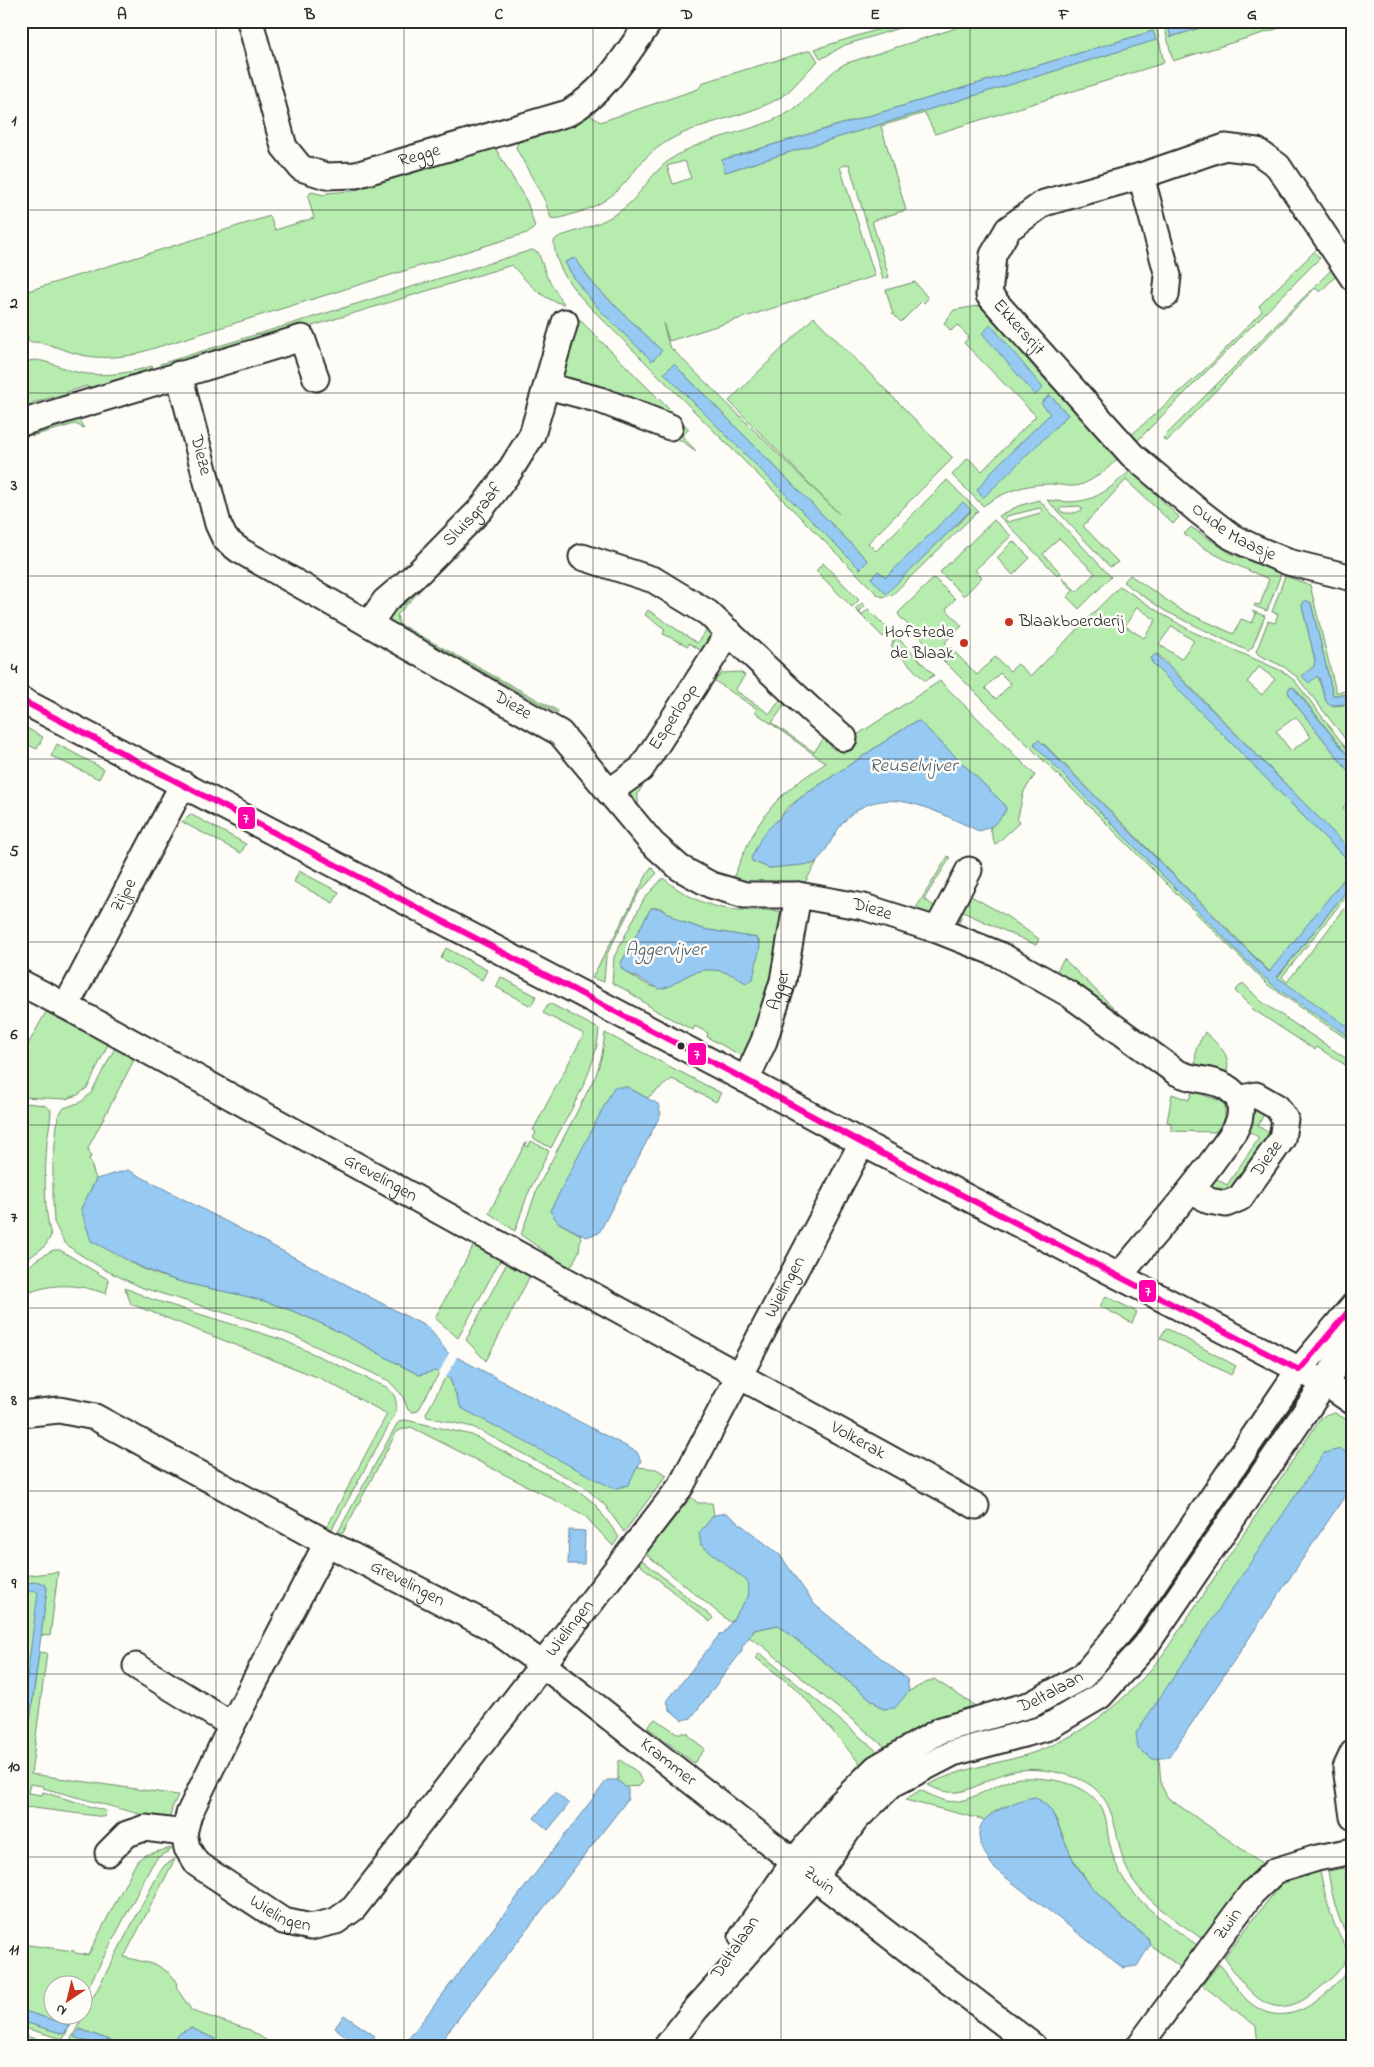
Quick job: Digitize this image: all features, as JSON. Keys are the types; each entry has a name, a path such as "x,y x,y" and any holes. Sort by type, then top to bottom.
{"street":[{"name":"Regge","path":"250,21 284,147 301,168 326,176 356,174 568,113 586,103 603,87 650,21"},
{"name":"Ekkersrijt","path":"1132,455 989,295 993,254 1008,229 1044,203 1141,176 1225,147 1257,151 1278,166 1353,278"},
{"path":"1141,176 1168,276 1166,295"},
{"name":"Sluisgraaf","path":"369,624 385,601 419,572 481,509 508,472 532,435 565,322"},
{"path":"21,423 302,338 316,378"},
{"name":"Dieze","path":"180,374 218,524 226,539 239,550 560,733 652,844 688,872 711,885 744,895 798,896 864,907 937,930 1000,955 1068,994 1176,1072 1186,1077 1213,1080 1229,1087 1239,1099 1256,1095 1277,1107 1285,1119 1282,1139 1240,1198 1226,1204 1210,1201 1192,1189"},
{"path":"547,386 600,400 670,427"},
{"name":"Oude Maasje","path":"1132,455 1232,536 1288,562 1353,578"},
{"path":"582,557 654,580 708,613 810,709 844,738"},
{"name":"Esperloop","path":"609,792 641,769 729,632"},
{"path":"21,700 746,1080 862,1143 1325,1383 1353,1402"},
{"name":"Zijpe","path":"66,1006 183,784"},
{"path":"937,930 969,870"},
{"name":"Agger","path":"746,1080 764,1041 783,981 798,896"},
{"name":"Grevelingen","path":"21,984 66,1006 738,1376"},
{"path":"1119,1276 1192,1189 1233,1133 1240,1115 1239,1099"},
{"name":"Wielingen","path":"184,1833 186,1848 197,1864 283,1921 311,1927 336,1921 354,1908 681,1486 862,1143"},
{"name":"Deltalaan","path":"695,2010 746,1931 794,1862 838,1806 876,1768 942,1730 1032,1704 1083,1676 1125,1626 1299,1370 1353,1306"},
{"name":"Deltalaan","path":"667,2046 695,2010 814,1878 856,1820 891,1785 953,1753 1046,1728 1100,1696 1146,1645 1325,1383 1353,1335"},
{"name":"Volkerak","path":"738,1376 976,1506"},
{"name":"Grevelingen","path":"21,1414 59,1410 95,1417 327,1543 491,1628 542,1664"},
{"path":"108,1853 127,1834 145,1828 184,1833 189,1814 232,1725 327,1543"},
{"name":"Krammer","path":"542,1664 794,1862"},
{"path":"136,1666 232,1725"},
{"path":"1353,1753 1346,1768 1353,1817"},
{"name":"Zwin","path":"1139,2046 1252,1892 1275,1871 1353,1851"},
{"name":"Zwin","path":"794,1862 1034,2046"}],"green space":[{"path":"905,21 911,21 912,24 845,45 821,59 815,49"},
{"path":"978,21 1155,21 1164,63 935,134 925,113 881,126 906,210 872,221 889,277 883,279 849,164 840,167 875,276 669,341 663,323 669,346 839,514 729,401 814,317 953,458 868,543 876,551 947,480 978,511 892,595 883,597 878,595 587,304 564,275 557,259 554,241 558,237 606,219 624,208 660,168 684,151 712,140 756,127 793,110 828,76 844,64","holes":["1153,31 1155,40 725,172 722,160","685,161 691,178 673,184 667,166","575,258 595,286 662,351 652,360 593,302 565,262","674,364 868,561 860,568 665,373","963,502 971,511 886,593 878,571 886,578"]},
{"path":"1163,21 1184,21 1168,26 1171,37 1222,21 1302,21 1173,61"},
{"path":"811,50 818,61 782,96 761,107 699,127 670,140 646,157 612,196 580,212 559,218 551,218 545,201 516,148 519,139 589,114 600,122 698,89 704,82"},
{"path":"494,146 527,202 535,227 530,232 132,355 103,357 81,355 46,344 29,342 27,333 21,333 21,293 270,216 275,230 314,218 308,197 311,192 325,195 327,193 351,191"},
{"path":"1319,247 1314,252 1320,258 1135,443 1129,437 1211,364 1262,311 1259,306"},
{"path":"532,250 538,252 547,277 564,304 549,299 542,294 512,265 312,326 314,336 162,374 160,364"},
{"path":"1333,268 1338,274 1320,292 1315,288 1166,442 1163,438"},
{"path":"915,282 928,298 924,303 922,301 901,322 893,314 886,290"},
{"path":"983,305 1036,370 1119,458 1106,470 1086,483 1076,486 1040,484 1023,487 1006,493 983,506 952,475 968,458 982,471 1036,416 964,343 969,337 957,325 951,331 944,323 954,310","holes":["1050,395 1068,415 993,470 1051,414 1041,403"]},
{"path":"575,315 689,429 682,436 696,451 666,430 556,379"},
{"path":"35,360 72,371 102,375 122,373 152,366 155,375 90,395 87,386 67,392 69,401 55,406 53,397 32,403 35,412 27,414 21,409 21,362"},
{"path":"79,416 78,419 84,428 75,424 32,436 29,429"},
{"path":"1131,470 1179,517 1173,524 1126,480 1083,526 1118,562 1110,567 1047,500 1073,502 1093,497 1111,487","holes":["1079,506 1083,509 1071,513 1064,513 1059,510 1062,507"]},
{"path":"1039,500 1111,577 1079,609 1067,597 1073,591 1062,579 1077,592 1095,573 1059,538 1043,554 1061,573 1058,576 999,516 1018,506","holes":["1040,508 1042,510 1040,513 1008,522 1005,520 1007,516"]},
{"path":"994,520 1011,536 975,570 982,577 964,596 940,572"},
{"path":"1191,527 1230,553 1281,574 1267,611 1254,606 1255,604 1260,605 1269,579 1225,560 1204,548 1184,534"},
{"path":"1013,541 1030,558 1013,575 997,558"},
{"path":"461,547 397,615 399,624 558,711 557,713 434,645 430,649 386,625 387,613 401,603 404,605"},
{"path":"823,563 859,600 852,607 816,571"},
{"path":"1130,575 1181,610 1234,634 1241,619 1252,623 1256,614 1252,611 1265,616 1252,648 1248,651 1165,611 1123,582"},
{"path":"1285,576 1310,585 1336,692 1353,691 1353,695 1333,695 1311,603 1305,600 1302,606 1315,660 1314,666 1326,701 1334,706 1353,704 1353,749 1297,677 1284,667 1256,652 1268,621 1275,623 1278,614 1272,612"},
{"path":"934,578 955,599 946,609 962,626 945,642 977,675 995,657 1010,671 1018,664 1031,676 1120,586 1193,632 1282,671 1295,681 1353,757 1353,762 1295,688 1288,692 1353,777 1353,796 1350,795 1343,809 1353,814 1353,853 1160,656 1156,654 1151,661 1326,839 1353,864 1353,868 1270,972 1044,744 1034,744 1260,974 1277,978 1353,883 1353,888 1282,977 1287,982 1353,898 1353,1043 1268,985 898,613","holes":["1137,607 1156,620 1144,638 1125,626","1172,626 1194,641 1181,659 1159,644","1259,667 1275,679 1262,695 1247,682","1000,673 1011,684 996,699 985,688","1296,717 1311,737 1291,751 1276,731"]},
{"path":"862,603 865,606 859,612 862,615 868,609 890,631 883,637 855,609"},
{"path":"648,610 697,643 707,629 712,634 706,654 689,643 688,646 663,634 665,629 645,615"},
{"path":"897,637 934,675 925,681 891,646"},
{"path":"740,672 745,675 735,690 770,714 780,700 785,704 772,723 814,752 824,738 834,750 940,681 1035,775 1024,791 1017,821 1020,822 995,845 990,828 1003,815 1006,809 1003,803 919,721 911,724 786,809 752,861 769,868 816,863 818,860 800,891 730,886 751,838 773,805 803,778 826,763 755,712 757,709 715,681 722,673"},
{"path":"21,725 43,737 37,749 21,742"},
{"path":"57,744 104,769 99,779 51,756"},
{"path":"661,759 638,793 638,804 643,812 640,814 628,794"},
{"path":"190,814 246,844 241,853 182,822"},
{"path":"948,856 950,858 924,899 938,909 928,918 913,913"},
{"path":"651,867 657,873 638,894 606,956 604,982 592,978"},
{"path":"299,871 339,892 333,903 294,882"},
{"path":"663,878 699,901 719,907 772,910 790,914 752,1054 746,1052 740,1055 707,1037 708,1033 695,1026 693,1030 658,1012 626,990 612,983 614,957 644,899","holes":["651,908 660,908 680,921 703,929 757,938 760,943 744,982 723,971 701,970 660,988 647,984 624,971 621,963"]},
{"path":"969,895 1005,915 1039,939 1036,945 963,912 956,930 950,926"},
{"path":"446,948 487,970 482,980 441,958"},
{"path":"1064,959 1118,1012 1119,1015 1053,977"},
{"path":"501,977 536,996 531,1006 496,987"},
{"path":"1243,983 1262,1002 1353,1063 1353,1070 1317,1047 1315,1050 1254,1010 1235,991"},
{"path":"549,1003 599,1029 597,1045 588,1076 551,1148 533,1138 536,1132 533,1130 584,1034 543,1013"},
{"path":"46,1012 108,1044 88,1087 78,1095 66,1099 21,1097 21,1057"},
{"path":"1205,1032 1224,1052 1228,1063 1225,1078 1195,1068 1196,1049"},
{"path":"605,1033 721,1093 716,1102 672,1079 647,1098 627,1087 550,1210 559,1223 581,1235 579,1251 570,1269 521,1235 537,1189 596,1075 602,1055"},
{"path":"115,1048 135,1058 88,1148 91,1157 89,1158 96,1179 81,1209 125,1258 147,1271 184,1283 242,1295 279,1306 333,1329 419,1375 435,1370 439,1373 418,1411 408,1410 402,1395 389,1381 294,1336 255,1322 143,1288 105,1270 64,1242 54,1222 53,1201 53,1164 58,1116 64,1108 81,1102 91,1093"},
{"path":"1192,1091 1221,1101 1225,1106 1225,1117 1216,1132 1171,1131 1171,1123 1167,1122 1172,1094 1189,1100"},
{"path":"21,1104 44,1105 51,1110 47,1142 45,1189 51,1236 45,1246 21,1264"},
{"path":"1250,1105 1266,1110 1258,1126 1272,1135 1228,1195 1207,1186 1213,1177 1227,1185 1259,1138 1245,1128"},
{"path":"531,1141 549,1151 527,1196 515,1231 489,1213 526,1142 525,1146 528,1147"},
{"path":"477,1239 502,1257 458,1338 435,1318"},
{"path":"53,1250 60,1250 109,1280 106,1294 73,1286 62,1286 41,1289 21,1297 21,1274 36,1260"},
{"path":"508,1261 530,1276 486,1361 466,1340"},
{"path":"125,1288 151,1299 283,1340 386,1387 392,1393 396,1400 396,1412 332,1529 327,1527 387,1414 322,1379 131,1304"},
{"path":"1106,1296 1137,1312 1132,1323 1100,1306"},
{"path":"1166,1328 1236,1366 1231,1375 1160,1338"},
{"path":"446,1376 450,1379 461,1408 631,1479 637,1467 656,1469 667,1475 624,1532 604,1504 583,1486 473,1427 427,1417 426,1414"},
{"path":"1335,1413 1353,1423 1353,1458 1342,1451 1141,1750 1153,1759 1159,1758 1161,1785 1168,1798 1262,1863 1202,1939 1156,1905 1133,1880 1126,1866 1109,1809 1103,1797 1092,1786 1062,1773 1029,1769 1002,1774 962,1791 940,1790 928,1785 963,1771 1044,1749 1084,1728 1119,1702 1135,1687 1164,1653 1321,1418 1327,1414"},
{"path":"406,1420 472,1435 580,1492 594,1503 619,1537 613,1546 584,1515 411,1427 397,1431 343,1533 338,1532 397,1424 400,1421"},
{"path":"691,1497 698,1503 712,1503 714,1515 702,1531 701,1545 747,1581 749,1595 731,1623 646,1554"},
{"path":"642,1560 713,1618 710,1622 639,1564"},
{"path":"58,1572 50,1636 41,1635 47,1587 39,1582 21,1583 21,1576"},
{"path":"42,1587 21,1755 21,1589"},
{"path":"778,1625 883,1709 898,1703 907,1692 934,1679 980,1709 931,1723 885,1747 763,1646 749,1637 754,1630"},
{"path":"39,1652 47,1653 31,1774 178,1795 172,1808 169,1822 30,1784 28,1793 42,1795 43,1792 106,1811 105,1817 26,1807 21,1844 21,1790"},
{"path":"759,1653 878,1752 861,1765 799,1691 756,1658"},
{"path":"655,1719 677,1733 688,1733 690,1737 705,1749 694,1763 647,1727"},
{"path":"620,1760 636,1771 643,1782 639,1786 626,1787 627,1789 616,1780 618,1780 618,1762"},
{"path":"1020,1778 1044,1779 1070,1784 1091,1796 1099,1805 1106,1818 1109,1841 1116,1863 1130,1888 1147,1907 1197,1945 1180,1967 1150,1945 1148,1938 1120,1916 1090,1885 1071,1856 1056,1819 1049,1808 1040,1800 1004,1807 985,1820 905,1800 920,1790 946,1801 955,1802 973,1797 1011,1780"},
{"path":"171,1848 171,1850 158,1857 152,1865 92,1980 92,1974 42,1974 42,2017 21,2010 21,1944 74,1951 75,1953 88,1955 137,1861 145,1855"},
{"path":"175,1859 124,1957 157,1965 169,1973 176,1980 177,1989 192,2011 250,2030 275,2046 230,2046 191,2028 175,2040 177,2046 117,2046 118,2043 79,2029 75,2037 99,2046 83,2046 70,2041 79,2024 92,2024 92,1999 160,1871 165,1865"},
{"path":"1344,1868 1353,1920 1353,1941 1343,1928 1339,1918 1328,1871"},
{"path":"1320,1872 1333,1919 1347,1949 1346,1960 1333,1977 1304,1999 1290,2005 1277,2006 1265,2003 1244,1985 1224,1957 1281,1884 1295,1877"},
{"path":"1353,1963 1353,2046 1258,2046 1256,2026 1202,1985 1219,1964 1248,2001 1263,2011 1277,2014 1292,2013 1320,1999"},
{"path":"21,2021 64,2034 70,2026 63,2039 21,2027"},
{"path":"21,2035 57,2046 40,2046 21,2040"}],"water":[{"path":"1184,21 1222,21 1171,37 1168,26"},
{"path":"1153,31 1156,40 725,172 722,160"},
{"path":"575,258 595,286 662,351 652,361 604,314 583,290 565,262"},
{"path":"991,325 1043,388 1035,395 982,333"},
{"path":"674,364 868,561 860,569 664,373"},
{"path":"1050,395 1068,415 983,498 977,490 993,470 1050,414 1041,403"},
{"path":"963,502 971,510 886,594 871,578 878,571 886,577"},
{"path":"1305,600 1311,603 1333,695 1353,695 1353,704 1329,705 1319,678 1317,676 1309,683 1302,676 1314,666 1315,660 1302,606"},
{"path":"1156,654 1353,853 1353,864 1153,664 1151,658"},
{"path":"1293,687 1353,762 1353,777 1293,701 1288,692 1289,688"},
{"name":"Reuselvijver","path":"919,721 1003,803 1006,809 995,823 979,831 945,815 909,803 891,801 873,803 857,810 842,824 822,856 813,864 769,868 752,861 751,858 763,834 800,798 911,724"},
{"path":"1039,740 1269,972 1353,868 1353,883 1277,977 1353,1030 1353,1039 1279,990 1260,974 1035,746 1035,742"},
{"name":"Aggervijver","path":"651,908 659,908 680,921 703,929 757,938 760,946 753,979 747,983 730,974 708,970 692,973 670,986 660,989 624,971 621,963"},
{"path":"614,1087 627,1087 658,1104 661,1114 599,1233 586,1237 558,1222 550,1211"},
{"path":"128,1170 429,1328 447,1352 637,1452 641,1461 628,1485 614,1489 461,1408 450,1379 435,1371 419,1375 333,1329 297,1313 254,1298 178,1281 155,1273 91,1241 81,1209 96,1179"},
{"path":"1341,1449 1353,1458 1353,1484 1169,1757 1153,1759 1138,1749 1136,1733 1324,1453"},
{"path":"726,1513 780,1555 815,1605 907,1679 909,1691 895,1708 883,1709 778,1625 754,1630 742,1647 742,1651 691,1718 682,1720 670,1710 667,1701 720,1634 724,1633 749,1595 747,1581 701,1545 699,1533 714,1515"},
{"path":"569,1530 585,1531 584,1564 568,1564"},
{"path":"39,1582 45,1584 47,1590 21,1790 21,1722 38,1593 36,1591 21,1592 21,1583"},
{"path":"607,1780 617,1780 628,1789 628,1799 437,2046 403,2046"},
{"path":"555,1792 569,1804 548,1830 534,1818"},
{"path":"1035,1797 1052,1812 1075,1864 1090,1885 1120,1916 1148,1938 1150,1945 1137,1966 1123,1968 995,1869 988,1859 983,1850 979,1833 985,1819 1012,1804"},
{"path":"21,2010 42,2017 42,2024 69,2025 64,2034 21,2021"},
{"path":"344,2015 375,2036 368,2046 359,2046 335,2028"},
{"path":"191,2028 230,2046 177,2046 175,2040 180,2033"},
{"path":"79,2029 118,2043 117,2046 99,2046 74,2037"}],"pier":[{"path":"450,1351 458,1355 445,1379 438,1375"}],"transit line":[{"name":"7","path":"21,700 746,1080 862,1143 1299,1370 1353,1306"}],"place":[{"name":"Blaakboerderij","path":"1009,622"},
{"name":"Hofstede de Blaak","path":"964,643"}]}
